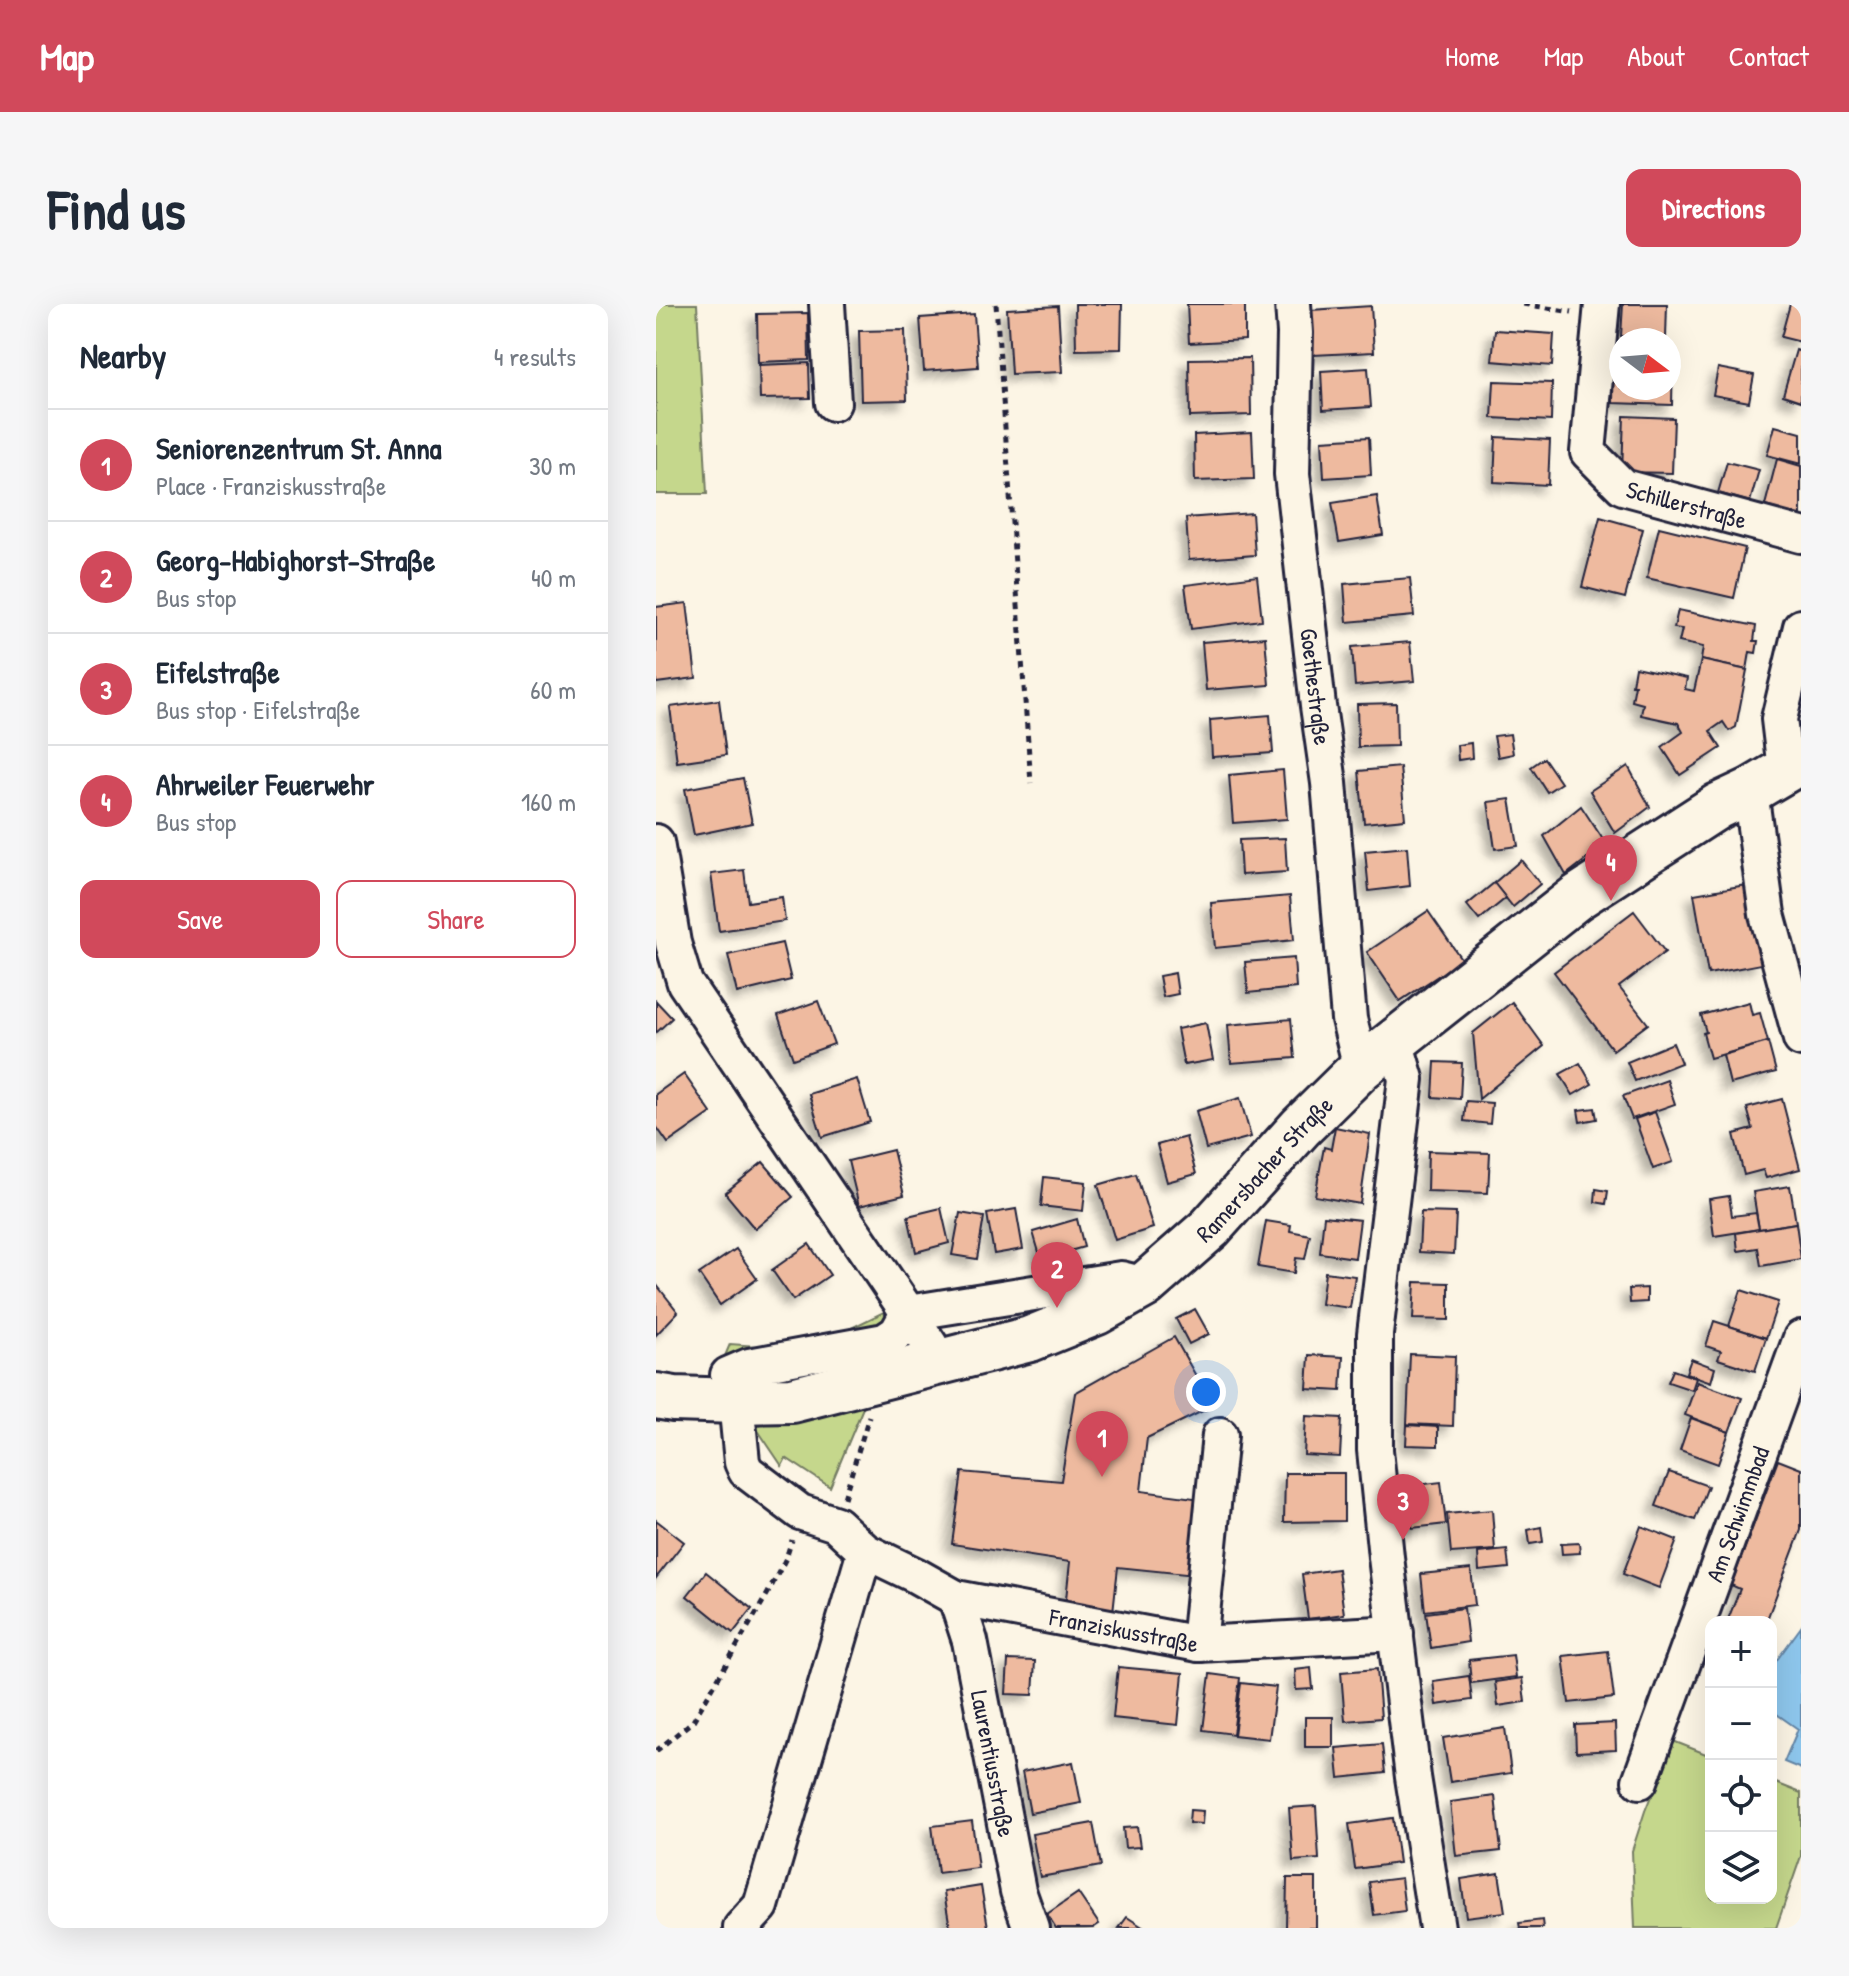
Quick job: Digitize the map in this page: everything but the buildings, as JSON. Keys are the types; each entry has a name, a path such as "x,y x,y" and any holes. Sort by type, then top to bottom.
{"main road":[{"name":"Ramersbacher Straße","path":"656,1396 674,1399 732,1388 792,1400 1030,1339 1097,1312 1145,1285 1210,1228 1301,1127 1361,1068 1576,898 1718,806 1779,774"}],"street":[{"path":"827,304 833,403"},
{"path":"1270,304 1294,319"},
{"name":"Schillerstraße","path":"1602,310 1588,452 1623,487 1801,535"},
{"name":"Goethestraße","path":"1294,319 1292,474 1329,783 1349,1019 1361,1068"},
{"path":"1801,627 1779,719 1779,774 1767,914 1801,1039"},
{"path":"656,842 673,943 685,983 930,1345 936,1363"},
{"path":"1395,1041 1406,1079 1375,1334 1375,1450 1413,1777 1437,1928"},
{"path":"908,1313 1121,1279 1145,1285"},
{"path":"732,1388 749,1366 885,1341 897,1333 908,1313"},
{"name":"Am Schwimmbad","path":"1640,1781 1801,1338"},
{"name":"Franziskusstraße","path":"732,1388 742,1462 746,1471 800,1512 836,1524 865,1551 956,1598 1199,1644 1396,1633"},
{"path":"1199,1644 1220,1435"},
{"path":"741,1928 761,1906 865,1551"},
{"name":"Laurentiusstraße","path":"956,1598 970,1641 1018,1891 1031,1928"}],"path":[{"path":"996,304 1031,783"},
{"path":"1523,304 1602,310"},
{"path":"836,1524 875,1394 872,1380"},
{"path":"656,1751 693,1721 786,1558 800,1512"}],"green space":[{"path":"656,304 697,304 707,494 656,494"},
{"path":"884,1312 891,1334 792,1353 725,1356 730,1344 758,1346 833,1337"},
{"path":"867,1398 830,1487 786,1458 782,1466 755,1426 801,1412"},
{"path":"1673,1741 1705,1754 1705,1904 1777,1904 1777,1783 1801,1793 1801,1856 1776,1928 1635,1928 1632,1851"}],"water":[{"path":"1801,1627 1801,1769 1784,1762 1798,1729 1777,1714 1777,1660"}],"place":[{"name":"Ahrweiler Feuerwehr","path":"1611,901"},
{"name":"Georg-Habighorst-Straße","path":"1057,1308"},
{"name":"Seniorenzentrum St. Anna","path":"1102,1477"},
{"name":"Eifelstraße","path":"1403,1540"}]}
